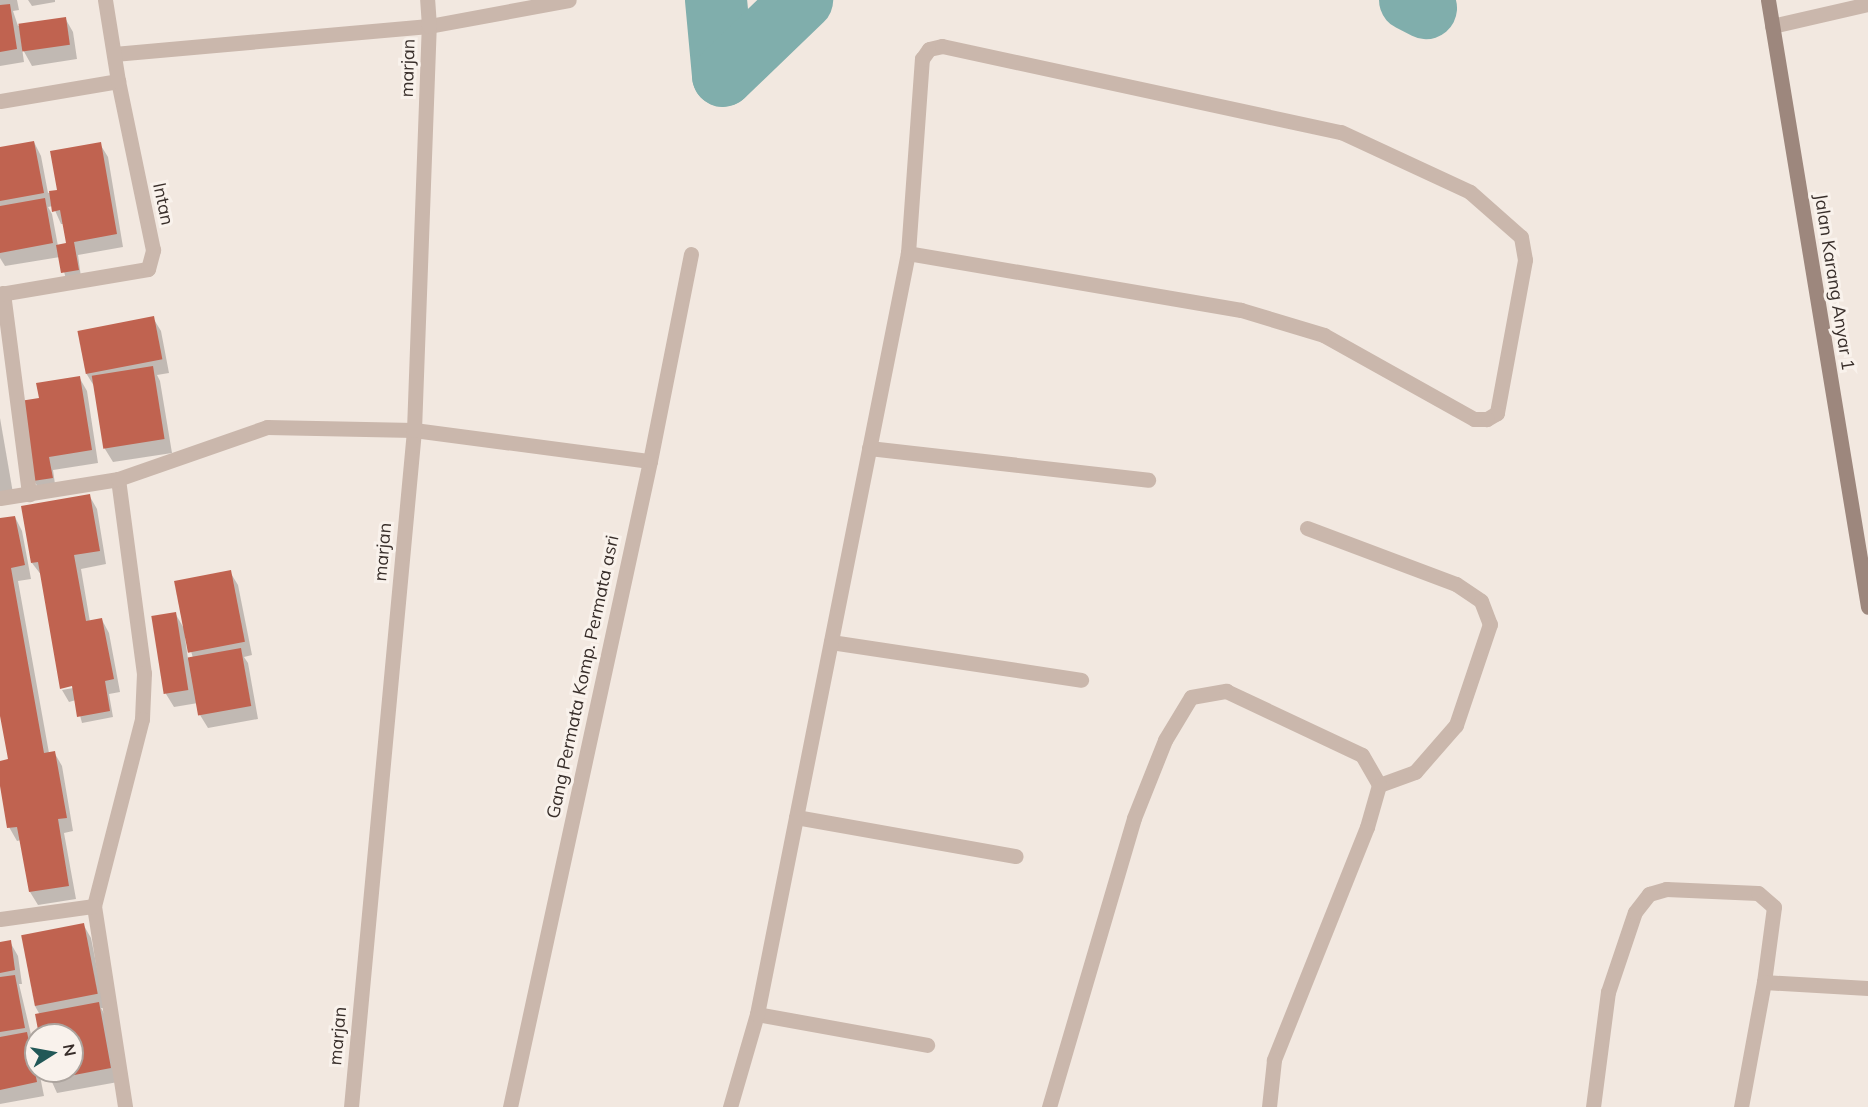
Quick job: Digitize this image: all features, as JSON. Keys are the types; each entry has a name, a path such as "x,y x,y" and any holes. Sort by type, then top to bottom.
{"main road":[{"name":"Jalan Karang Anyar 1","path":"1768,0 1868,607"}],"street":[{"name":"Intan","path":"1,294 148,268 153,250 118,81 105,0"},
{"name":"marjan","path":"351,1107 414,430 429,26 427,0"},
{"path":"114,54 429,26 569,0"},
{"path":"1772,26 1868,4"},
{"path":"730,1107 757,1014 908,253 922,59 929,49 942,46 1341,132 1470,192 1521,237 1525,260 1497,413 1487,419 1474,419 1324,335 1241,310 908,253"},
{"path":"0,101 118,81"},
{"name":"Gang Permata Komp. Permata asri","path":"510,1107 650,461 691,254"},
{"path":"1,294 28,494"},
{"path":"0,498 118,479 267,426 414,430 650,461"},
{"path":"869,448 1148,480"},
{"path":"118,479 144,673 142,719 94,906 125,1107"},
{"path":"1307,528 1456,584 1481,601 1490,624 1456,725 1415,772 1379,785"},
{"path":"831,642 1081,680"},
{"path":"1049,1107 1134,818 1165,740 1191,697 1226,691 1362,754 1379,785 1367,827 1274,1060 1269,1107"},
{"path":"796,817 1016,856"},
{"path":"1593,1107 1608,992 1635,912 1649,894 1666,889 1758,893 1774,907 1764,982 1741,1107"},
{"path":"0,919 94,906"},
{"path":"1764,982 1868,988"},
{"path":"757,1014 927,1045"}],"building":[{"path":"10,4 17,49 0,52 0,5"},
{"path":"66,17 70,45 22,51 18,24"},
{"path":"34,141 44,193 0,201 0,147"},
{"path":"101,142 117,234 74,242 79,270 61,273 56,245 66,243 60,210 52,212 49,191 57,190 50,151"},
{"path":"45,198 53,243 0,253 0,206"},
{"path":"154,316 162,359 86,374 77,331"},
{"path":"153,366 165,439 103,449 92,376"},
{"path":"80,376 92,450 49,457 53,478 33,481 20,401 39,398 36,383"},
{"path":"90,494 100,551 74,555 86,621 102,618 114,679 105,681 110,711 77,717 72,686 60,689 38,562 31,563 21,506"},
{"path":"15,516 25,565 11,568 44,753 55,751 67,818 58,819 69,886 29,892 17,827 7,828 0,786 0,761 8,759 0,716 0,518"},
{"path":"231,570 245,642 188,653 174,581"},
{"path":"176,612 188,690 164,694 151,616"},
{"path":"241,648 251,706 198,715 188,657"},
{"path":"84,923 98,994 35,1006 21,935"},
{"path":"11,940 15,970 0,973 0,942"},
{"path":"15,975 24,1028 0,1032 0,977"},
{"path":"99,1002 111,1068 84,1073 84,1023 37,1023 35,1014"},
{"path":"24,1033 24,1083 32,1083 0,1090 0,1037"}],"waterway":[{"path":"716,0 723,76 802,0"},
{"path":"1410,0 1426,8"}]}
